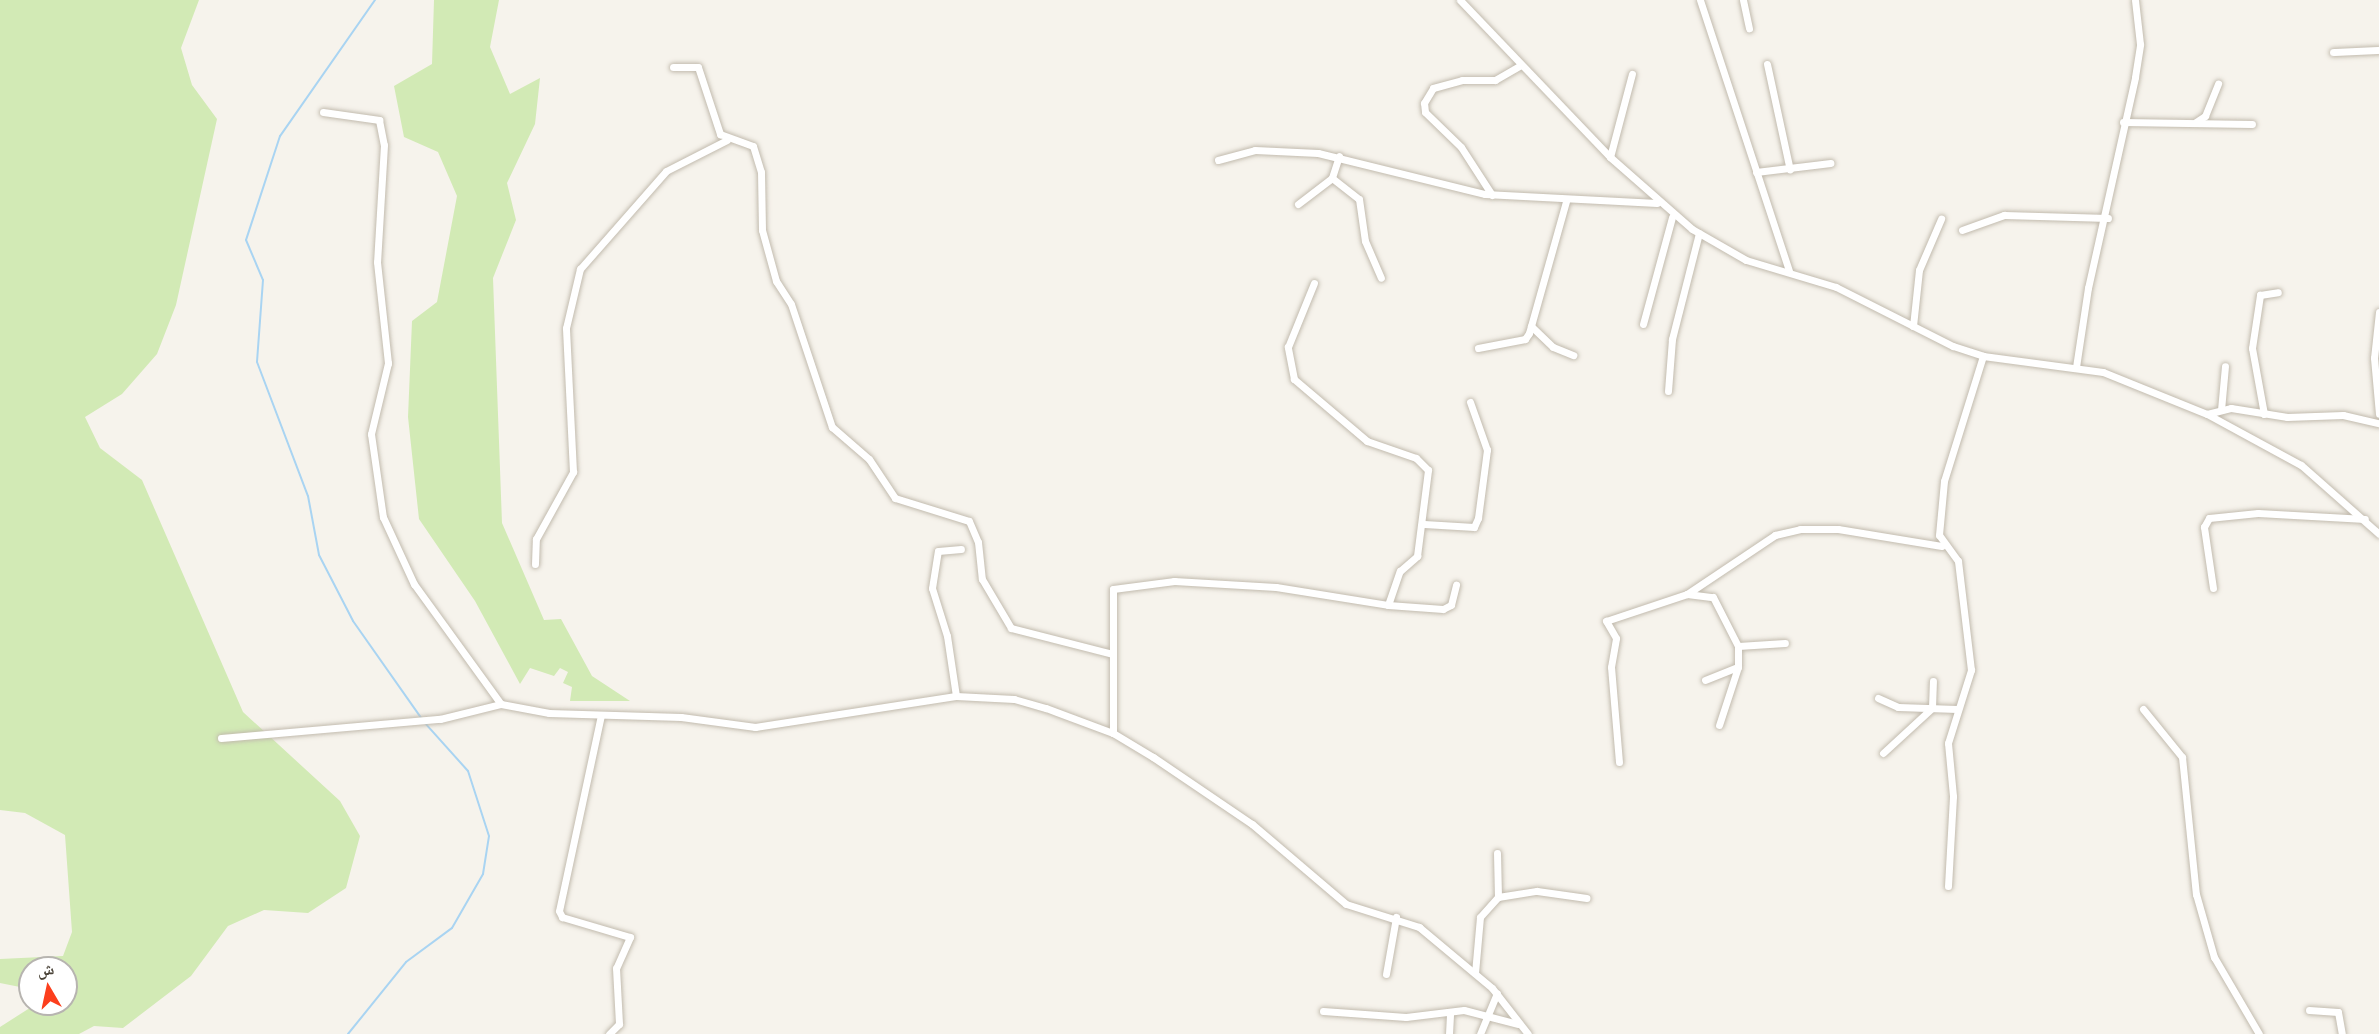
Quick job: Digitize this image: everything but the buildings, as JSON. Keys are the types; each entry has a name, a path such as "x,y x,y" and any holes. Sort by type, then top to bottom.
{"street":[{"path":"1460,0 1657,203 1672,217 1699,233 1746,260 1789,271 1836,287 1913,326 1983,356 2076,367 2143,386 2207,414 2301,465 2365,519 2379,534"},
{"path":"1700,0 1789,271"},
{"path":"1743,0 1749,28"},
{"path":"2076,367 2088,288 2108,218 2123,122 2140,44 2135,0"},
{"path":"2333,52 2379,50"},
{"path":"1492,195 1461,147 1425,112 1424,103 1433,88 1462,80 1495,80 1521,64"},
{"path":"1767,64 1790,170"},
{"path":"673,67 698,67 712,117 727,140"},
{"path":"1610,157 1632,74"},
{"path":"2196,122 2205,116 2218,84"},
{"path":"323,112 379,120 384,145 377,262 388,363 371,434 383,517 414,584 501,704"},
{"path":"2123,122 2252,124"},
{"path":"535,564 536,539 573,472 566,328 580,269 666,171 727,140 753,146 761,172 762,230 776,281 791,304 832,427 869,459 895,498 969,521 978,542 981,579 1011,628 1112,654"},
{"path":"1218,160 1255,150 1339,156 1421,183 1492,195 1566,201 1657,203"},
{"path":"1298,204 1332,178 1339,156"},
{"path":"1756,172 1790,170 1830,163"},
{"path":"1332,178 1359,199 1365,241 1381,278"},
{"path":"1478,348 1525,339 1531,326 1566,201"},
{"path":"1962,230 2004,214 2108,218"},
{"path":"1643,324 1672,217"},
{"path":"1913,326 1919,270 1941,219"},
{"path":"1668,391 1672,339 1699,233"},
{"path":"1314,283 1288,347 1294,379 1367,441 1416,458 1428,470 1424,524 1417,556 1400,571 1388,605"},
{"path":"2264,414 2252,348 2260,295 2278,292"},
{"path":"2379,312 2374,358 2379,414"},
{"path":"1531,326 1553,347 1573,355"},
{"path":"1942,546 1944,481 1983,356"},
{"path":"2221,410 2225,366"},
{"path":"1424,524 1474,528 1478,518 1487,450 1470,402"},
{"path":"2207,414 2221,410 2264,414 2343,415 2379,423"},
{"path":"2213,588 2204,527 2209,518 2239,513 2365,519"},
{"path":"1618,762 1611,667 1616,638 1604,624 1687,594 1775,535 1800,529 1838,529 1942,546 1958,561 1971,670 1948,743 1953,796 1948,886"},
{"path":"956,696 948,636 932,588 938,551 961,549"},
{"path":"1113,733 1110,598 1123,584 1174,581 1276,587 1388,605 1443,609 1450,605 1456,585"},
{"path":"1687,594 1713,597 1738,646 1738,667 1719,725"},
{"path":"1738,646 1785,643"},
{"path":"1705,680 1738,667"},
{"path":"1883,753 1932,708 1933,681"},
{"path":"221,738 440,719 501,704 601,715 756,727 956,696 1014,699 1113,733 1251,824 1346,904 1395,917 1419,927 1497,993 1518,1024 1528,1034"},
{"path":"1878,698 1898,707 1957,709"},
{"path":"2143,709 2182,757 2196,894 2214,957 2259,1034"},
{"path":"601,715 559,911 561,917 630,936 616,968 619,1024 609,1034"},
{"path":"1497,853 1498,897"},
{"path":"1475,973 1480,917 1498,897 1537,891 1587,898"},
{"path":"1386,974 1395,917"},
{"path":"1480,1034 1485,1014 1497,993"},
{"path":"2308,1010 2338,1012 2342,1034"},
{"path":"1323,1011 1406,1017 1450,1013 1485,1014 1518,1024"},
{"path":"1449,1034 1450,1013"}],"green space":[{"path":"0,0 199,0 181,48 192,85 217,119 176,305 157,354 122,394 85,417 100,448 142,480 243,712 340,801 360,836 346,888 308,913 264,910 228,926 191,976 123,1028 94,1026 79,1034 0,1034 0,1027 18,1016 78,1016 78,956 63,956 72,932 65,835 25,813 0,810"},
{"path":"434,0 499,0 490,47 510,94 540,78 535,124 507,183 516,220 493,278 502,523 544,620 561,619 592,676 630,701 570,701 572,687 563,683 568,672 560,668 554,676 530,668 520,684 475,601 419,519 408,417 412,321 437,302 457,196 438,152 404,137 394,86 432,64"},
{"path":"18,958 18,987 0,983 0,959"}],"waterway":[{"path":"375,0 280,136 246,240 263,280 257,362 308,496 319,555 353,621 422,719"},
{"path":"348,1034 406,962 452,928 483,874 489,836 468,771 425,723"}]}
